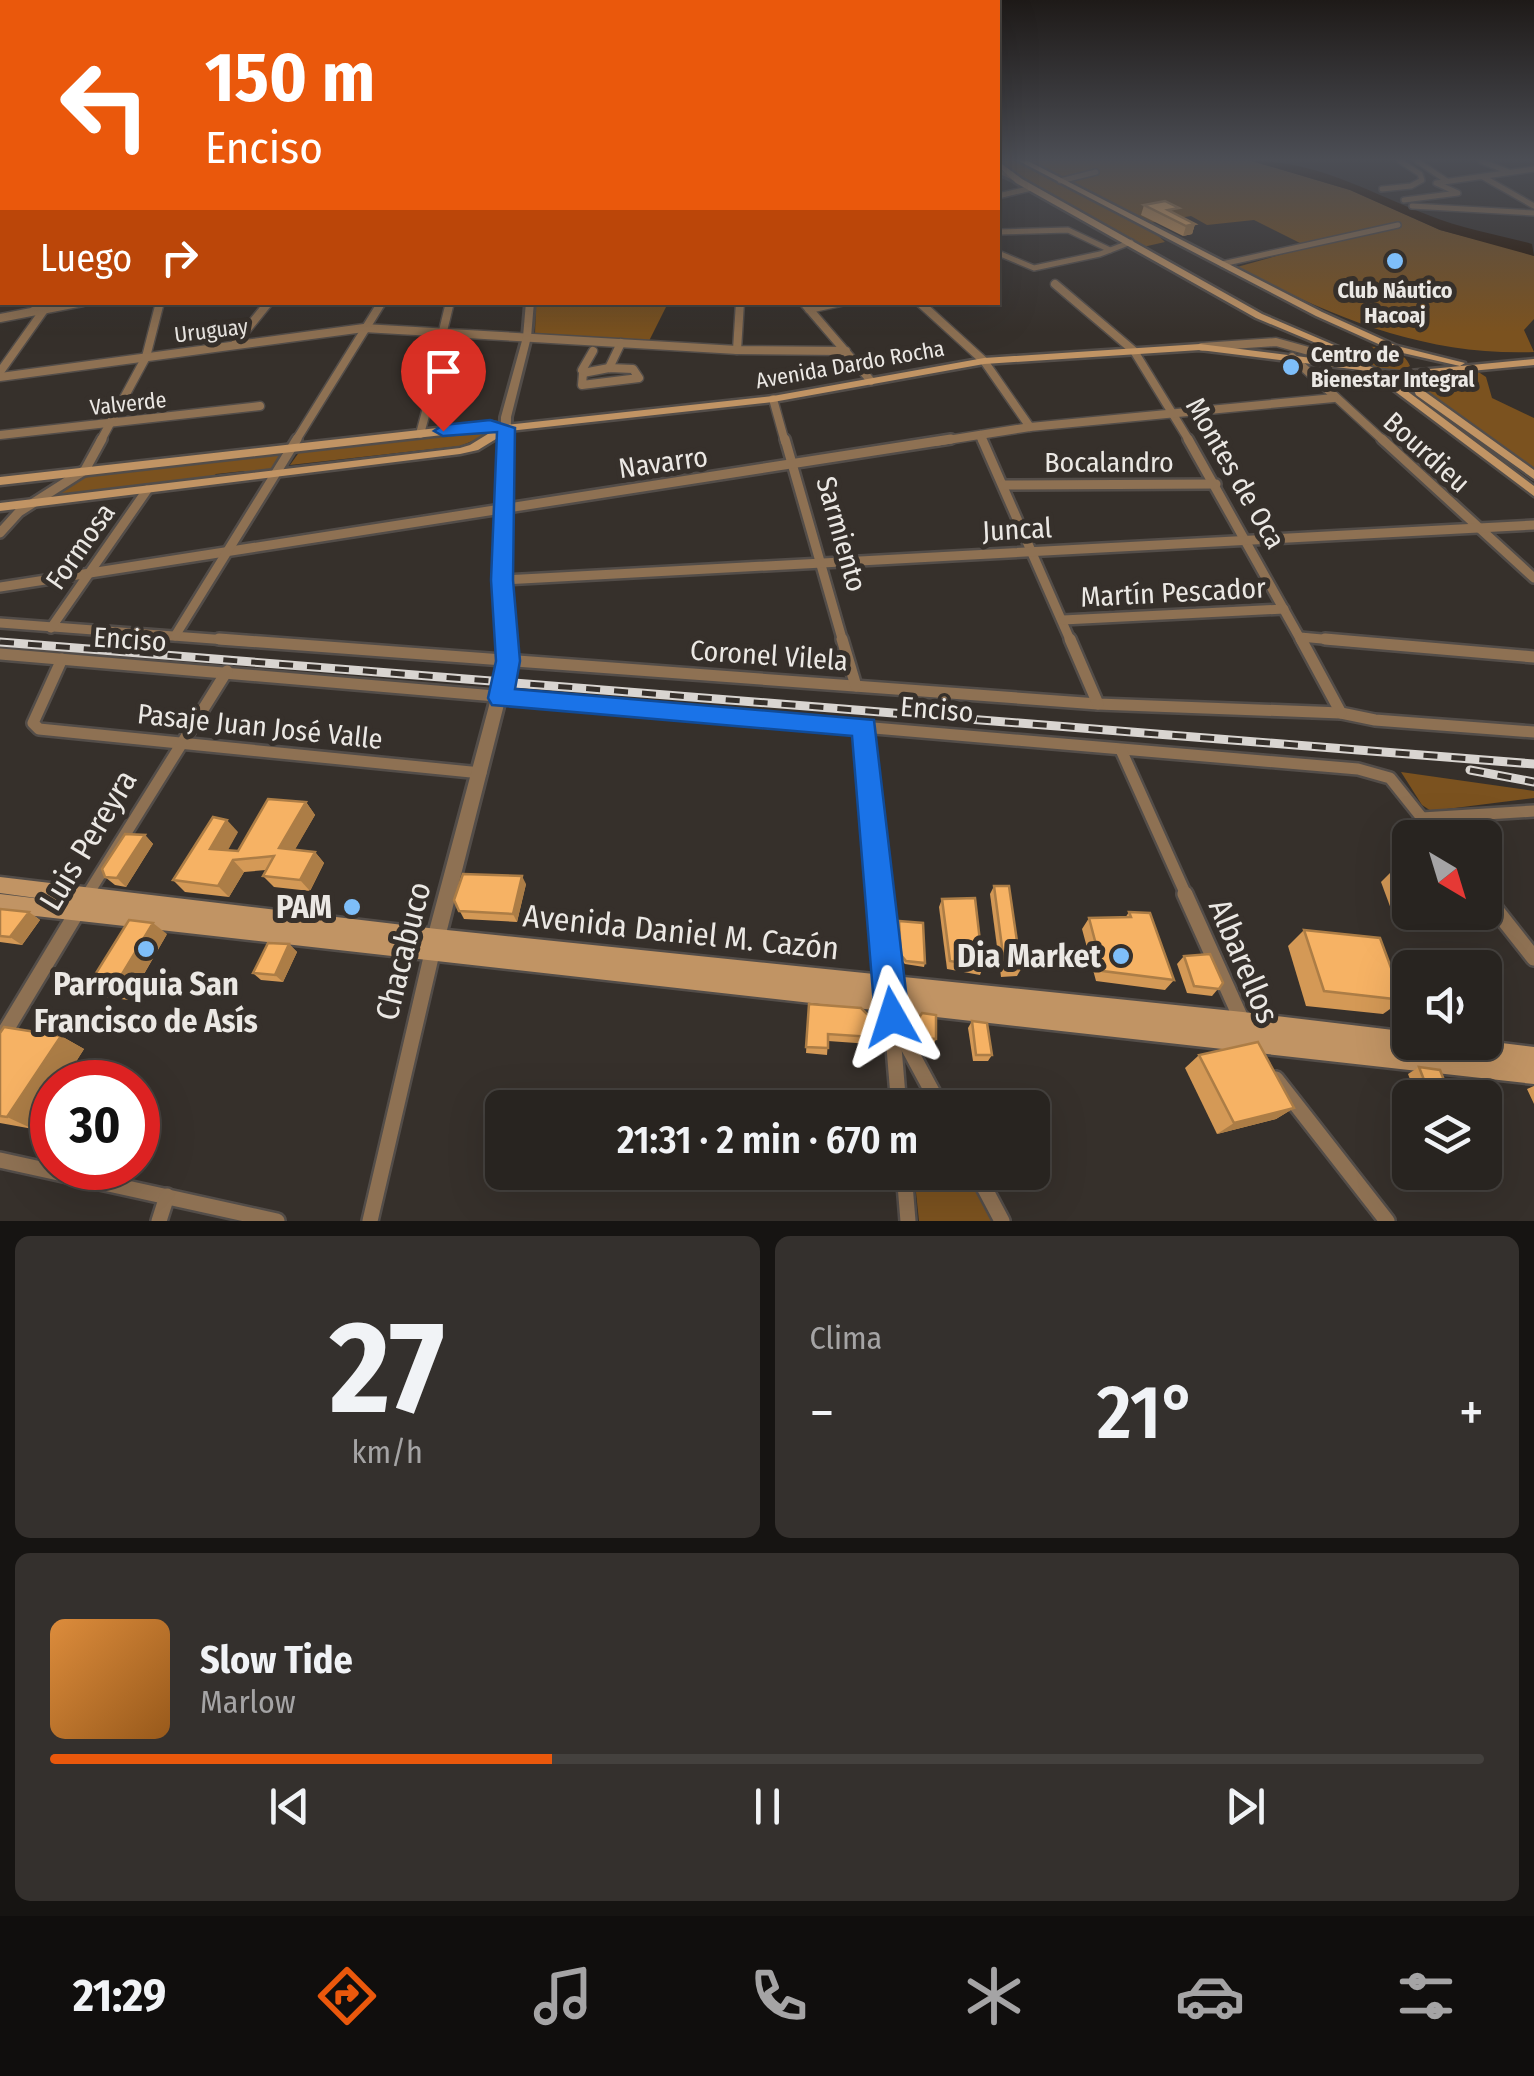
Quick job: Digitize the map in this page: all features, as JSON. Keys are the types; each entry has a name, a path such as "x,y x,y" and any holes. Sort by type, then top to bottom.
{"main road":[{"path":"1086,218 1259,316 1351,355 1534,492"},
{"path":"1132,218 1415,360 1413,372 1420,393 1534,475"},
{"name":"Avenida Dardo Rocha","path":"1296,357 1351,355 1353,348 1362,344 1395,348"},
{"name":"Avenida Dardo Rocha","path":"0,481 490,425 506,428 773,399 984,361 1249,348 1370,369"},
{"path":"1395,348 1490,366"},
{"path":"1370,369 1413,372 1534,362"},
{"name":"Avenida Dardo Rocha","path":"0,507 460,451 474,448 506,428"},
{"name":"Avenida Daniel M. Cazón","path":"0,885 81,905"},
{"name":"Avenida Daniel M. Cazón","path":"0,903 81,905 1534,1074"},
{"name":"Avenida Daniel M. Cazón","path":"1249,1039 1534,1057"}],"street":[{"path":"1222,264 1398,225"},
{"path":"1000,232 1068,230 1107,250"},
{"path":"1000,254 1034,268 1128,241"},
{"name":"Montes de Oca","path":"1055,284 1134,351 1216,484 1341,713"},
{"path":"35,305 44,310"},
{"path":"0,318 68,305"},
{"path":"0,534 32,503 86,470 146,356 159,305"},
{"path":"235,345 267,305"},
{"path":"175,636 380,305"},
{"path":"443,331 449,305"},
{"path":"508,661 502,580 506,428 527,338 530,305"},
{"path":"736,350 740,305"},
{"path":"922,305 984,361 1030,427"},
{"path":"806,306 871,381"},
{"path":"0,374 44,310"},
{"name":"Uruguay","path":"0,374 364,328 736,350 846,351"},
{"name":"Avenida Dardo Rocha","path":"1249,348 1284,342 1323,355"},
{"path":"609,368 633,369 639,378 585,386 580,376 609,368 621,343"},
{"path":"586,372 582,370 593,351"},
{"name":"Bourdieu","path":"1296,357 1334,398 1534,578"},
{"path":"420,434 439,363"},
{"name":"Navarro","path":"0,587 1030,427 1334,398"},
{"name":"Sarmiento","path":"773,399 856,686"},
{"name":"Valverde","path":"0,435 260,406"},
{"path":"980,435 1098,704"},
{"name":"Bocalandro","path":"1003,486 1216,484"},
{"name":"Formosa","path":"51,628 147,490"},
{"name":"Juncal","path":"502,580 822,560 1480,531 1534,525"},
{"name":"Martín Pescador","path":"1063,620 1284,609"},
{"name":"Coronel Vilela","path":"0,623 1098,704 1341,713 1375,720 1534,732"},
{"path":"1300,637 1534,657"},
{"name":"Enciso","path":"0,654 1358,770 1390,778 1422,818"},
{"name":"Pasaje Juan José Valle","path":"62,659 34,727 481,772"},
{"name":"Chacabuco","path":"370,1221 434,946 508,661"},
{"name":"Luis Pereyra","path":"0,1040 179,743 227,671"},
{"path":"864,727 898,1090"},
{"name":"Albarellos","path":"1121,750 1249,1039"},
{"path":"1422,818 1534,811"},
{"path":"1502,918 1534,958"},
{"path":"890,1000 931,1090"},
{"path":"1270,1070 1387,1221"},
{"path":"0,1160 276,1221"},
{"path":"905,1190 908,1221"},
{"path":"986,1190 1002,1221"},
{"path":"159,1221 167,1196"}],"shaded area":[{"path":"1090,218 1130,218 1165,242 1143,247"},
{"name":"Club Náutico Hacoaj","path":"1140,218 1179,218 1150,223"},
{"name":"Club Náutico Hacoaj","path":"1195,218 1413,218 1440,230 1534,256 1534,319 1524,330 1534,352 1494,352 1417,340 1344,317 1237,267 1308,247 1254,220 1207,225"},
{"path":"1413,218 1436,218 1532,244 1534,256 1440,230"},
{"path":"536,305 667,305 649,341 535,334"},
{"path":"1364,347 1397,352 1410,366 1396,371 1375,368 1357,356"},
{"path":"1477,371 1486,377 1492,398 1534,418 1534,471 1422,388 1423,378 1430,374"},
{"path":"488,429 490,434 460,446 290,465 300,451"},
{"path":"282,454 269,472 249,475 244,471 216,474 208,480 54,495 86,475"},
{"path":"1401,772 1534,791 1534,798 1431,811 1422,805"},
{"path":"916,1190 976,1190 993,1221 919,1221"}],"building":[{"path":"1170,218 1183,218 1195,224 1186,226"},
{"path":"268,799 306,802 279,848 315,852 300,880 263,876 274,856 233,860 218,886 173,880 213,817 227,820 210,849 238,851"},
{"path":"125,834 145,835 117,878 105,877 102,869"},
{"path":"463,874 522,876 513,914 459,911 454,900"},
{"path":"994,886 1009,886 1021,969 1005,970"},
{"path":"975,898 983,967 950,961 942,899"},
{"path":"0,909 29,912 10,937 0,936"},
{"path":"1129,912 1150,913 1174,980 1103,971 1089,918 1131,917"},
{"path":"129,920 153,923 113,989 88,986"},
{"path":"899,921 923,923 925,963 906,961 901,955"},
{"path":"1304,930 1380,938 1392,970 1392,999 1324,991"},
{"path":"268,943 289,944 275,975 253,973"},
{"path":"1210,954 1223,983 1219,989 1194,986 1184,956"},
{"path":"809,1004 861,1008 872,1019 872,1037 828,1034 828,1048 806,1047"},
{"path":"922,1013 936,1015 936,1039 924,1038 915,1024"},
{"path":"972,1021 987,1023 992,1055 976,1055"},
{"path":"4,1027 61,1036 45,1060 30,1060 30,1082 7,1117 0,1116 0,1033"},
{"path":"1258,1042 1294,1108 1234,1123 1199,1055"},
{"path":"1419,1067 1440,1070 1444,1080 1424,1080"}],"railway":[{"path":"0,642 1534,764"},
{"path":"1470,770 1534,782"}],"place":[{"name":"Club Náutico Hacoaj","path":"1395,261"},
{"name":"Centro de Bienestar Integral","path":"1291,367"},
{"name":"PAM","path":"352,907"},
{"name":"Parroquia San Francisco de Asís","path":"146,949"},
{"name":"Dia Market","path":"1121,956"}],"route":[{"path":"443,431 490,425 506,428 502,580 508,661 501,698 864,727 892,1017"}]}
